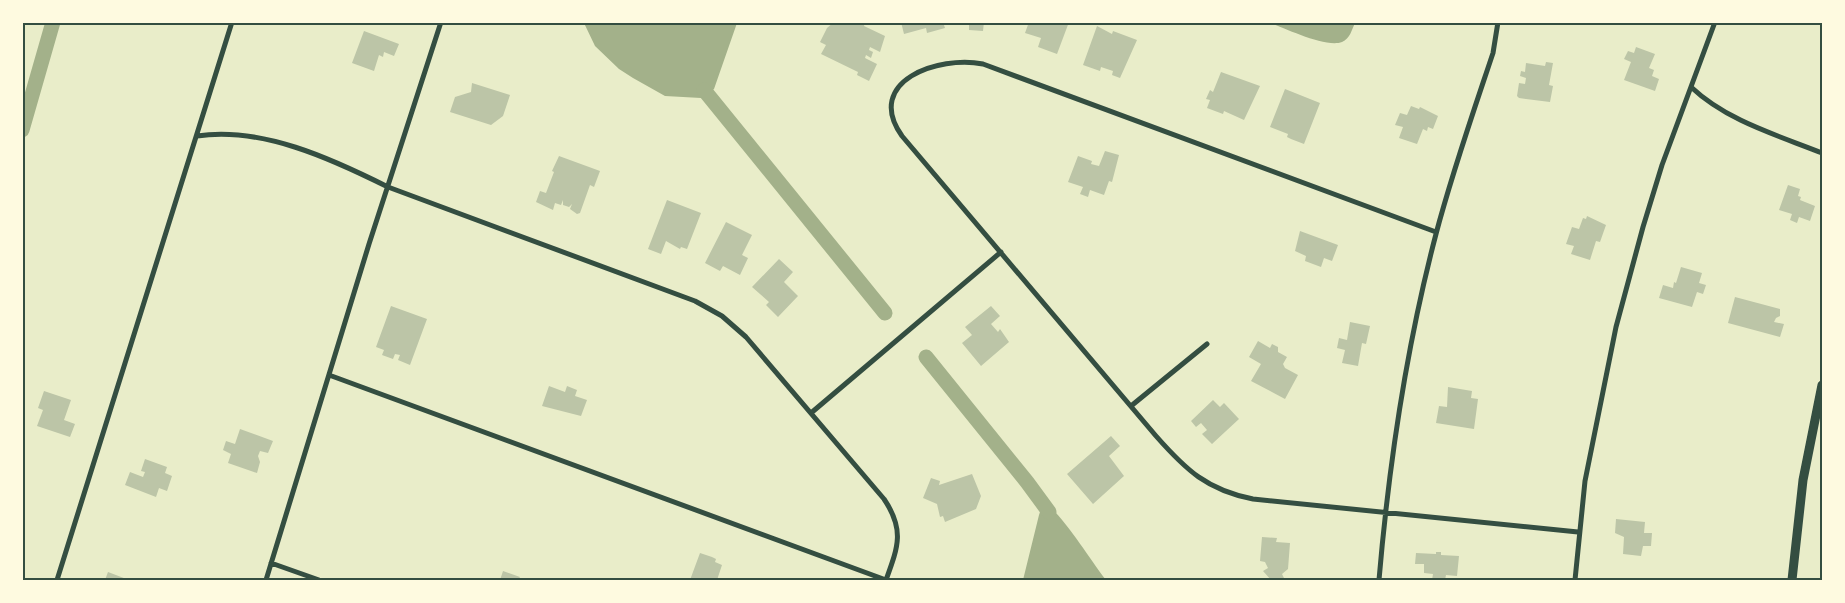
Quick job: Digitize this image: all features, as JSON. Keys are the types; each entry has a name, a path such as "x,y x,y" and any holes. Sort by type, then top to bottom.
{"street":[{"path":"58,580 232,22"},
{"path":"266,580 441,22"},
{"path":"1379,580 1385,512 1401,392 1417,312 1436,232 1493,53 1498,22"},
{"path":"1575,580 1578,532 1588,462 1616,327 1648,210 1716,22"},
{"path":"1436,232 983,64 952,61 919,72 906,80 894,92 889,107 892,122 1001,252 1180,464 1206,483 1219,490 1253,499 1578,532"},
{"path":"1691,87 1705,100 1736,118 1822,153"},
{"path":"197,136 232,134 263,138 343,165 388,187 636,278 709,308 722,316 746,338 893,512 898,528 898,544 886,580 329,375"},
{"path":"811,413 1001,252"},
{"path":"1131,406 1207,344"},
{"path":"1792,580 1803,480 1822,385"},
{"path":"271,563 319,580"}],"shaded area":[{"path":"1355,22 1347,39 1335,43 1317,40 1270,23"},
{"path":"584,23 737,23 714,89 701,98 665,96 633,78 619,69 595,46"},
{"path":"1048,505 1071,531 1106,580 1023,580 1041,509"}],"building":[{"path":"834,22 865,22 864,26 885,36 880,52 870,47 869,50 873,52 871,58 866,55 865,58 877,64 869,81 857,75 858,72 821,54 826,45 820,42 827,28"},
{"path":"901,22 943,22 945,28 927,33 926,28 904,34"},
{"path":"969,22 984,22 983,31 969,30"},
{"path":"1029,22 1069,22 1057,54 1038,47 1041,38 1025,33"},
{"path":"1097,26 1112,34 1113,31 1137,40 1120,78 1112,75 1113,71 1101,67 1100,71 1083,65"},
{"path":"364,31 399,44 394,56 384,52 383,57 379,55 374,71 352,63"},
{"path":"1636,47 1655,54 1649,68 1654,70 1652,76 1659,79 1655,91 1624,80 1631,62 1624,59 1628,51 1634,53"},
{"path":"1546,62 1553,63 1549,85 1553,86 1550,102 1519,98 1517,96 1519,83 1525,84 1526,78 1520,76 1521,71 1525,72 1526,63 1545,66"},
{"path":"1221,72 1260,86 1244,120 1224,111 1223,114 1207,108 1210,100 1206,99 1210,90 1213,92"},
{"path":"472,83 510,95 503,116 491,125 450,112 455,97 471,92"},
{"path":"1285,89 1320,103 1304,144 1287,137 1288,134 1270,127"},
{"path":"1411,106 1419,109 1420,107 1438,116 1433,129 1428,127 1427,131 1423,129 1417,144 1399,138 1403,127 1395,125 1400,113 1407,115"},
{"path":"1105,151 1119,155 1112,182 1109,181 1104,195 1090,190 1088,197 1080,194 1083,187 1068,182 1078,156 1092,161 1091,164 1099,166"},
{"path":"559,156 600,171 594,187 590,185 580,213 577,214 570,209 572,204 569,207 563,205 563,200 561,205 555,203 553,210 536,202 540,191 546,193 554,172 552,171"},
{"path":"1788,185 1800,189 1798,196 1801,197 1800,200 1815,206 1810,221 1799,217 1797,223 1790,220 1792,214 1779,210"},
{"path":"667,200 701,213 687,249 681,247 680,249 666,241 661,254 648,249"},
{"path":"1587,216 1606,225 1600,242 1596,241 1590,260 1571,254 1574,246 1566,244 1572,227 1579,229 1583,218 1586,219"},
{"path":"726,222 752,235 742,255 748,258 740,275 723,266 720,271 705,263"},
{"path":"1300,231 1338,245 1332,261 1324,258 1321,267 1305,261 1306,256 1295,251"},
{"path":"779,259 793,272 784,282 798,296 778,317 766,305 769,302 752,287"},
{"path":"1681,267 1702,273 1699,283 1706,285 1703,294 1697,292 1692,307 1659,298 1663,285 1673,288"},
{"path":"1735,297 1780,309 1780,316 1774,322 1784,324 1780,337 1728,323"},
{"path":"391,306 427,319 410,365 398,360 400,355 395,354 393,359 382,355 384,350 376,347"},
{"path":"991,306 1000,316 991,324 998,332 1000,329 1009,342 981,366 962,343 972,335 965,327"},
{"path":"1350,322 1370,326 1366,344 1362,343 1358,366 1342,363 1345,350 1337,348 1339,338 1347,340"},
{"path":"1258,341 1270,348 1272,344 1278,347 1278,352 1287,357 1283,364 1285,368 1298,375 1285,399 1251,381 1261,364 1249,357"},
{"path":"549,386 565,392 567,386 577,390 575,396 587,400 581,416 542,406"},
{"path":"1448,387 1472,391 1471,398 1478,399 1474,429 1436,423 1439,406 1447,407"},
{"path":"44,391 71,400 64,420 75,424 70,437 37,426 43,410 38,408"},
{"path":"1213,400 1220,407 1224,403 1239,419 1212,444 1202,434 1207,430 1201,423 1196,427 1191,421"},
{"path":"240,429 273,441 268,453 260,451 257,473 228,463 231,454 223,450 226,441 235,444"},
{"path":"1111,436 1120,446 1109,456 1124,476 1093,504 1067,474"},
{"path":"145,459 167,467 165,473 172,476 167,491 159,488 156,497 125,485 130,472 143,477 145,472 141,471"},
{"path":"972,474 981,496 976,509 945,522 943,516 940,517 937,504 923,498 931,478 940,481 939,485"},
{"path":"1616,519 1645,522 1644,533 1652,533 1651,546 1643,546 1641,556 1623,554 1624,537 1615,533"},
{"path":"1262,537 1277,538 1276,542 1290,543 1288,569 1282,574 1285,580 1271,580 1263,571 1268,568 1265,562 1260,561"},
{"path":"1436,552 1441,552 1441,555 1459,556 1457,576 1446,575 1445,580 1432,580 1433,574 1424,573 1424,564 1415,564 1416,553 1436,554"},
{"path":"700,553 716,559 715,562 722,565 717,580 690,580"},
{"path":"503,571 520,577 518,580 500,580"},
{"path":"108,572 129,580 105,580"}],"waterway":[{"path":"22,130 53,22"},
{"path":"704,90 885,313"},
{"path":"926,357 1049,512"}]}
